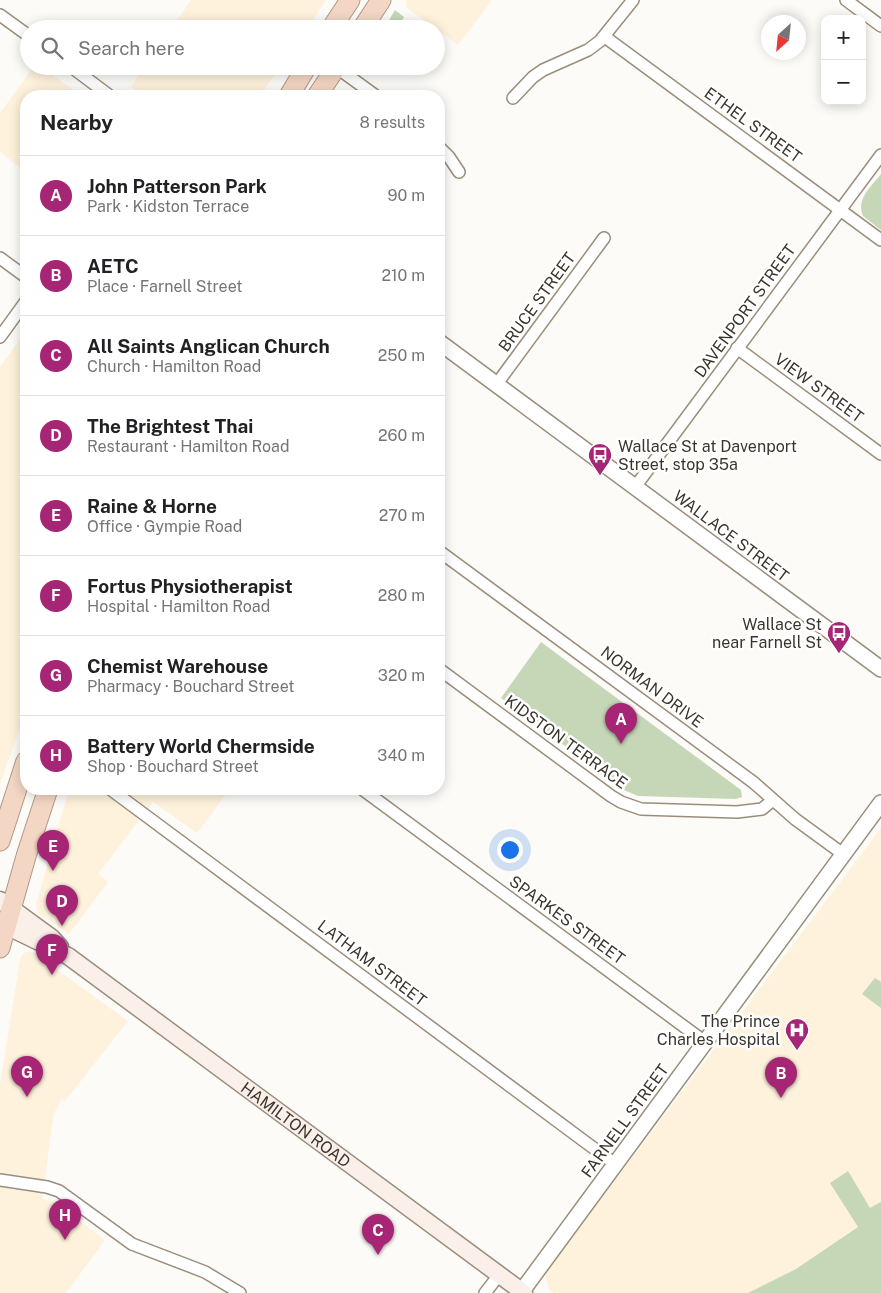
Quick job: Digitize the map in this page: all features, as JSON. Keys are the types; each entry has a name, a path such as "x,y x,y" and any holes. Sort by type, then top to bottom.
{"highway":[{"path":"337,20 350,0"},
{"path":"368,20 381,0"},
{"path":"293,90 302,75"},
{"path":"321,90 331,75"},
{"path":"0,841 20,779"},
{"path":"0,948 4,914 46,795"}],"main road":[{"name":"HAMILTON ROAD","path":"4,914 68,956 523,1292"}],"street":[{"path":"512,98 533,77 543,70 588,50 605,37 633,0"},
{"path":"846,0 881,26"},
{"path":"0,15 20,29"},
{"name":"ETHEL STREET","path":"605,37 881,240"},
{"path":"82,75 102,90"},
{"path":"348,75 368,90"},
{"path":"445,153 459,172"},
{"name":"DAVENPORT STREET","path":"635,487 881,155"},
{"name":"BRUCE STREET","path":"496,385 604,238"},
{"path":"0,258 20,273"},
{"path":"0,337 20,309"},
{"name":"WALLACE STREET","path":"445,347 881,669"},
{"name":"VIEW STREET","path":"738,348 881,454"},
{"name":"NORMAN DRIVE","path":"445,555 745,777 843,854"},
{"name":"KIDSTON TERRACE","path":"445,673 611,796 631,807 654,810 737,812 762,809 773,800"},
{"name":"LATHAM STREET","path":"118,795 615,1164"},
{"name":"SPARKES STREET","path":"370,795 705,1042"},
{"name":"FARNELL STREET","path":"523,1292 881,803"},
{"path":"0,1180 48,1187 60,1191 132,1244 214,1276 240,1293"},
{"path":"485,1293 499,1274"}],"shaded area":[{"path":"191,0 326,0 313,20 177,20"},
{"path":"407,0 492,0 458,45 445,36 445,20 424,20 406,7"},
{"path":"27,75 53,75 74,90 20,90 20,167 0,152 0,113"},
{"path":"139,75 275,75 264,90 135,90 131,87"},
{"path":"20,339 20,728 0,784 0,367"},
{"path":"67,795 226,795 197,833 153,802 98,874 108,882 69,934 38,913 36,905"},
{"name":"The Prince Charles Hospital","path":"881,828 881,1293 554,1293 549,1290 545,1273"},
{"path":"29,951 128,1021 65,1101 62,1099 54,1113 42,1199 54,1202 105,1240 66,1293 0,1293 0,1084 20,960 22,954"}],"green space":[{"path":"395,10 404,17 402,20 389,20"},
{"path":"881,174 881,230 863,216 861,204 866,193"},
{"path":"541,642 741,790 742,797 736,799 638,796 624,790 501,698"},
{"path":"875,978 881,982 881,1008 862,994"},
{"path":"848,1171 870,1208 881,1202 881,1293 748,1293 796,1269 858,1227 830,1183"}],"place":[{"name":"Wallace St at Davenport Street, stop 35a","path":"600,476"},
{"name":"Wallace St near Farnell St","path":"839,654"},
{"name":"John Patterson Park","path":"621,744"},
{"name":"Raine & Horne","path":"53,871"},
{"name":"The Brightest Thai","path":"62,926"},
{"name":"Fortus Physiotherapist","path":"52,975"},
{"name":"The Prince Charles Hospital","path":"797,1051"},
{"name":"Chemist Warehouse","path":"27,1097"},
{"name":"AETC","path":"781,1098"},
{"name":"Battery World Chermside","path":"65,1240"},
{"name":"All Saints Anglican Church","path":"378,1255"}]}
